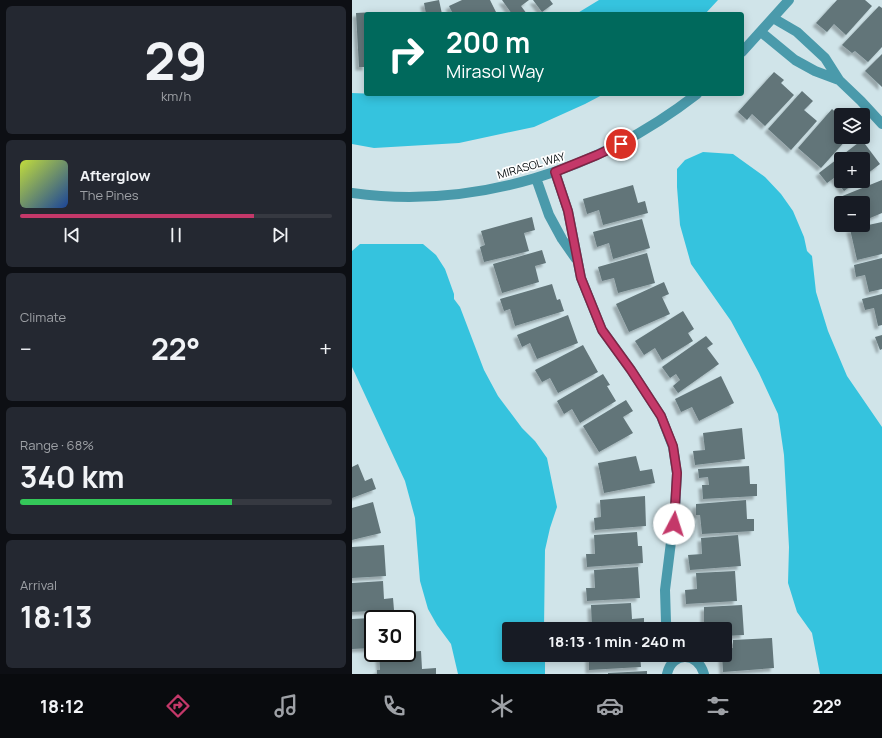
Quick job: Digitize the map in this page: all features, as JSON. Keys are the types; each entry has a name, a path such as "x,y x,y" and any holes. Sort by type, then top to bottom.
{"street":[{"path":"744,50 789,0"},
{"path":"773,18 797,32 826,58 839,80 882,124"},
{"path":"761,32 795,60 815,72 839,80"},
{"name":"MIRASOL WAY","path":"352,193 391,196 423,196 463,193 503,187 536,178 555,172 609,150 645,131 694,96"},
{"path":"555,172 568,211 581,278 602,330 631,370 661,416 673,446 677,473 675,510 665,590 666,622"},
{"path":"536,178 549,215 562,239 578,262"},
{"path":"667,674 672,662"},
{"path":"699,662 704,674"}],"water":[{"path":"599,0 718,0 707,12 579,12"},
{"path":"352,93 364,93 364,96 600,96 534,127 459,143 374,148 352,144"},
{"path":"703,152 733,154 765,177 781,194 793,211 804,237 807,251 812,256 816,292 828,331 847,376 882,427 882,674 820,674 812,633 797,612 788,583 789,547 784,455 778,414 759,373 731,321 691,264 680,225 677,169 685,160"},
{"path":"360,244 423,244 436,255 445,269 454,294 454,299 460,307 484,370 498,396 547,458 557,507 545,550 544,622 502,622 502,662 545,662 545,674 458,674 451,644 437,625 428,609 420,581 415,518 405,481 352,367 352,251"}],"building":[{"path":"439,0 442,12 426,12 424,3"},
{"path":"462,0 490,0 496,12 452,12 449,6"},
{"path":"502,0 529,0 521,6 526,12 511,12"},
{"path":"533,0 550,0 553,4 542,12"},
{"path":"837,0 865,0 872,6 846,35 834,24 827,32 816,23"},
{"path":"879,6 882,8 882,47 868,62 855,51 852,53 842,45"},
{"path":"356,13 364,13 364,67 359,67"},
{"path":"882,54 882,87 865,71"},
{"path":"774,72 784,80 781,83 794,95 765,126 752,114 747,120 738,112"},
{"path":"802,91 813,101 804,110 817,121 791,150 768,129"},
{"path":"832,109 834,111 834,144 843,144 821,168 798,148"},
{"path":"857,144 865,144 880,164 870,172 870,152 846,152"},
{"path":"834,161 834,178 827,183 819,173"},
{"path":"882,180 882,213 870,218 870,196 842,196 862,188 870,188 870,185"},
{"path":"633,185 638,203 645,201 648,213 603,225 599,210 587,214 583,199"},
{"path":"532,217 535,230 524,233 529,251 484,262 480,247 485,245 481,231"},
{"path":"642,219 650,248 613,259 609,243 597,247 593,232"},
{"path":"882,222 882,254 857,260 851,232 870,232 870,225"},
{"path":"542,250 546,263 535,266 539,282 502,293 493,264"},
{"path":"647,253 655,283 618,293 614,278 602,281 598,267"},
{"path":"882,258 882,289 869,292 865,275 856,277 854,265"},
{"path":"664,282 669,294 662,297 670,314 629,332 616,304"},
{"path":"552,284 557,300 560,299 564,311 515,326 510,309 504,311 500,299"},
{"path":"882,294 882,325 878,326 874,308 865,310 862,299"},
{"path":"683,311 694,329 688,333 693,341 662,360 655,348 644,355 635,341"},
{"path":"568,315 578,343 537,359 530,343 522,347 517,335"},
{"path":"882,335 882,349 880,350 875,337"},
{"path":"706,336 713,344 707,348 719,364 678,393 673,386 680,380 676,374 670,378 662,367"},
{"path":"583,345 598,372 558,393 550,378 542,382 535,370"},
{"path":"603,374 610,385 607,386 616,401 580,423 572,409 564,414 557,401"},
{"path":"721,376 734,403 699,421 692,407 681,412 675,399"},
{"path":"626,400 633,411 623,417 633,433 599,452 583,426"},
{"path":"742,428 745,459 695,465 693,451 705,450 703,433"},
{"path":"636,456 640,471 652,469 655,483 604,493 598,463"},
{"path":"358,464 365,481 372,478 376,489 352,498 352,467"},
{"path":"749,466 750,484 757,484 757,496 703,499 702,485 709,485 708,477 699,478 698,469"},
{"path":"645,496 646,526 595,530 594,518 601,517 600,500"},
{"path":"746,500 747,519 754,519 754,531 702,534 700,515 696,515 696,504"},
{"path":"373,502 381,533 352,540 352,508"},
{"path":"637,532 638,546 642,546 643,563 587,567 586,554 595,554 594,535"},
{"path":"738,535 741,566 690,570 688,555 702,554 701,538"},
{"path":"384,545 386,576 352,578 352,547"},
{"path":"638,567 640,598 587,601 586,588 595,588 594,570"},
{"path":"735,571 737,601 686,604 685,590 697,589 696,573"},
{"path":"383,581 384,599 393,598 394,610 364,610 364,611 352,612 352,583"},
{"path":"631,603 632,619 644,618 644,622 592,622 591,605"},
{"path":"742,605 744,635 732,636 732,622 704,622 704,607"},
{"path":"364,618 364,648 352,649 352,619"},
{"path":"772,638 774,668 723,672 722,662 732,662 733,640"},
{"path":"416,651 421,651 422,669 436,668 436,674 377,674 377,670 380,670 380,662 416,662"},
{"path":"589,662 641,662 641,667 589,670"},
{"path":"647,671 647,674 608,674 608,673"}],"route":[{"path":"621,144 555,172 568,211 581,278 602,330 631,370 661,416 673,446 677,473 674,524"}]}
